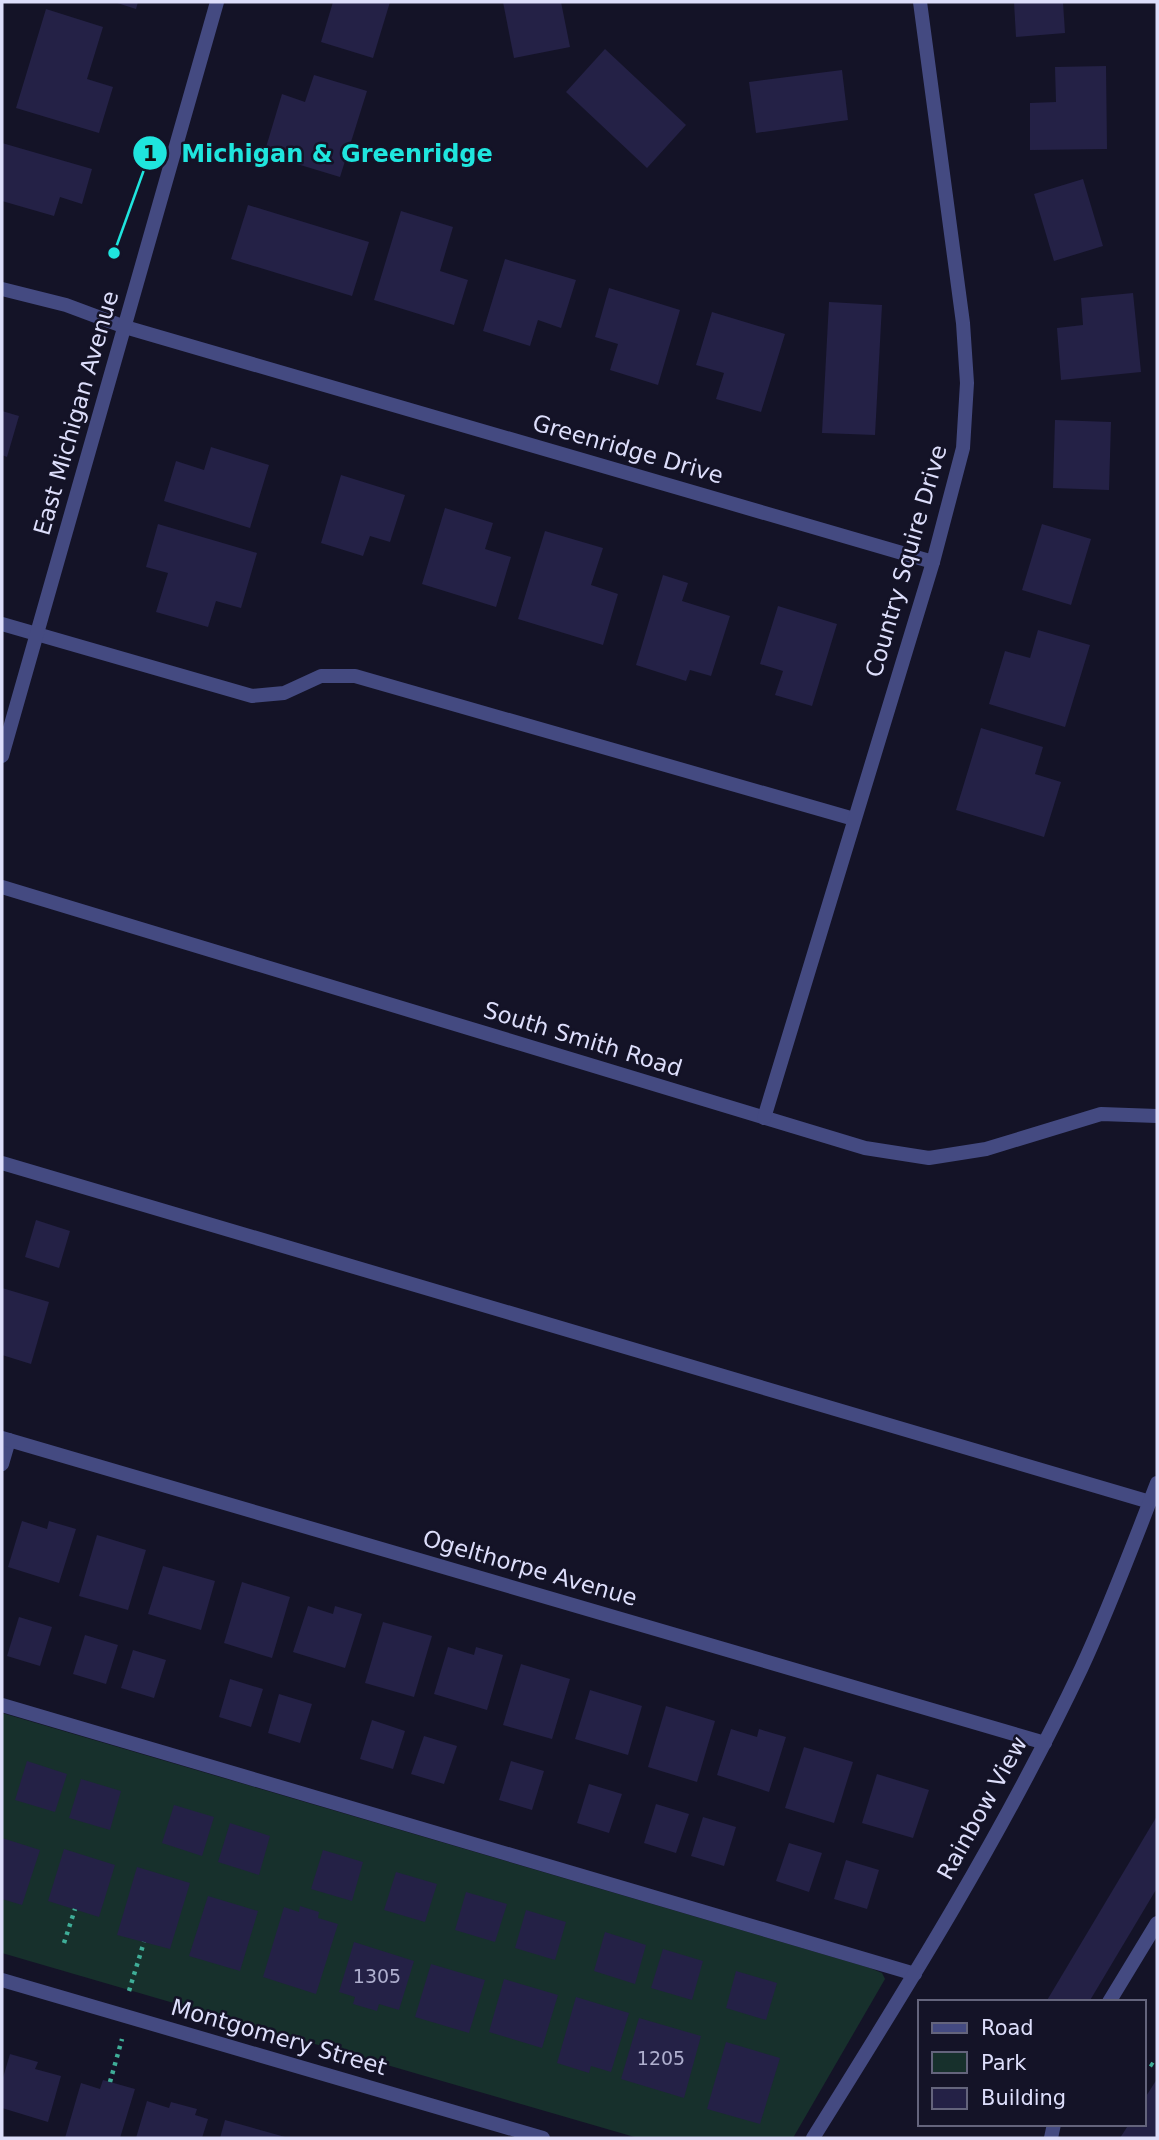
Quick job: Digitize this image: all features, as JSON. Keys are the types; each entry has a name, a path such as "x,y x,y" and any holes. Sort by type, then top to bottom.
{"street":[{"name":"East Michigan Avenue","path":"2,755 217,2"},
{"name":"Country Squire Drive","path":"764,1118 933,562 963,448 967,383 963,323 919,2"},
{"name":"Greenridge Drive","path":"2,289 66,305 125,327 933,562"},
{"path":"2,624 252,696 284,693 321,676 355,676 854,819"},
{"name":"South Smith Road","path":"2,887 865,1149 929,1158 986,1149 1101,1114 1157,1116"},
{"path":"2,1163 1150,1502"},
{"path":"2,1464 5,1439"},
{"name":"Ogelthorpe Avenue","path":"5,1439 1045,1742"},
{"name":"Rainbow View","path":"813,2138 915,1974 1045,1742 1081,1668 1157,1483"},
{"path":"2,1705 915,1974"},
{"path":"1110,2000 1157,1923"},
{"name":"Montgomery Street","path":"2,1980 542,2138"}],"path":[{"path":"64,1943 75,1909"},
{"path":"110,2082 144,1942"}],"green space":[{"path":"2,1713 870,1968 882,1973 885,1979 793,2138 638,2138 2,1953"}],"building":[{"path":"114,2 138,2 136,9"},
{"path":"333,2 390,2 373,58 321,42"},
{"path":"503,2 561,2 570,47 514,58"},
{"path":"1014,2 1063,2 1065,33 1016,37"},
{"path":"46,9 103,27 87,79 113,87 99,133 16,108"},
{"path":"605,49 686,125 647,168 566,92"},
{"path":"1106,66 1107,149 1030,150 1030,103 1056,102 1055,67"},
{"path":"842,70 848,120 756,133 749,82"},
{"path":"314,75 367,91 340,177 264,154 282,94 305,102"},
{"path":"2,143 92,169 82,204 60,197 54,216 2,201"},
{"path":"1083,179 1103,246 1054,261 1034,194"},
{"path":"248,205 369,242 352,296 231,259"},
{"path":"401,211 453,227 440,271 468,280 454,325 374,300"},
{"path":"505,259 576,280 561,328 538,320 530,346 483,331"},
{"path":"609,288 680,310 658,385 610,370 618,344 595,337"},
{"path":"1133,293 1141,372 1061,380 1057,328 1083,325 1081,298"},
{"path":"829,302 882,305 875,435 822,433"},
{"path":"712,312 785,334 761,412 716,399 724,373 696,365"},
{"path":"2,411 19,416 7,457 2,455"},
{"path":"1055,420 1111,422 1109,490 1053,488"},
{"path":"211,447 269,465 250,528 164,501 176,461 204,470"},
{"path":"341,475 405,495 390,542 370,536 363,556 321,543"},
{"path":"445,508 493,523 485,549 511,557 496,607 422,584"},
{"path":"158,524 257,553 241,608 216,601 208,627 156,612 168,573 146,567"},
{"path":"1042,524 1091,539 1071,605 1022,590"},
{"path":"545,531 603,548 591,585 618,594 603,645 518,619"},
{"path":"663,575 688,583 682,601 730,616 711,676 690,670 686,681 636,665"},
{"path":"778,606 837,624 812,706 775,695 783,671 760,664"},
{"path":"1038,630 1090,645 1065,727 989,704 1005,651 1030,658"},
{"path":"981,728 1043,747 1035,774 1061,782 1044,837 956,810"},
{"path":"36,1220 70,1231 59,1268 25,1257"},
{"path":"2,1288 49,1302 31,1364 2,1355"},
{"path":"22,1521 47,1529 49,1521 76,1529 59,1583 8,1567"},
{"path":"97,1535 146,1550 128,1610 79,1596"},
{"path":"163,1566 215,1581 201,1630 148,1614"},
{"path":"242,1582 290,1597 272,1658 224,1643"},
{"path":"308,1606 333,1614 335,1606 362,1614 345,1668 293,1652"},
{"path":"19,1617 52,1627 40,1666 7,1656"},
{"path":"383,1622 432,1636 414,1697 365,1683"},
{"path":"85,1635 118,1645 106,1684 73,1674"},
{"path":"448,1647 474,1655 476,1647 503,1655 487,1710 434,1694"},
{"path":"133,1650 166,1660 154,1698 121,1688"},
{"path":"521,1664 570,1679 552,1739 503,1725"},
{"path":"230,1679 263,1689 251,1727 219,1717"},
{"path":"590,1690 642,1706 628,1755 575,1739"},
{"path":"279,1694 312,1704 300,1743 268,1733"},
{"path":"666,1706 715,1721 697,1782 648,1767"},
{"path":"372,1720 405,1731 393,1769 360,1759"},
{"path":"731,1729 757,1737 759,1729 786,1737 769,1792 717,1775"},
{"path":"424,1736 457,1746 444,1784 411,1774"},
{"path":"804,1747 853,1762 834,1823 785,1808"},
{"path":"27,1761 67,1774 55,1812 15,1800"},
{"path":"511,1761 544,1771 532,1810 499,1800"},
{"path":"877,1774 929,1790 913,1838 862,1823"},
{"path":"81,1779 121,1791 110,1830 69,1818"},
{"path":"589,1784 622,1794 609,1833 577,1823"},
{"path":"656,1804 689,1814 676,1853 644,1843"},
{"path":"174,1805 214,1817 202,1856 162,1843"},
{"path":"1157,1816 1157,1888 1090,2000 1047,2000"},
{"path":"703,1817 736,1827 724,1866 691,1856"},
{"path":"230,1823 270,1836 259,1875 218,1862"},
{"path":"2,1838 40,1850 22,1905 2,1899"},
{"path":"789,1843 822,1853 809,1892 776,1881"},
{"path":"64,1849 115,1865 99,1917 48,1901"},
{"path":"323,1850 363,1862 352,1901 311,1889"},
{"path":"846,1860 879,1870 867,1909 834,1899"},
{"path":"137,1867 190,1883 170,1949 117,1935"},
{"path":"396,1872 437,1884 425,1922 384,1910"},
{"path":"466,1892 507,1904 495,1942 455,1930"},
{"path":"208,1896 258,1911 240,1971 189,1956"},
{"path":"300,1906 319,1912 318,1918 338,1924 316,1994 263,1977 284,1907 299,1912"},
{"path":"526,1910 566,1922 555,1960 515,1948"},
{"path":"605,1932 646,1945 635,1984 594,1971"},
{"path":"354,1942 414,1961 399,2010 379,2004 377,2011 353,2004 355,1997 339,1992"},
{"path":"663,1949 703,1961 692,2000 651,1988"},
{"path":"431,1964 485,1980 469,2033 415,2017"},
{"path":"736,1971 777,1983 766,2020 726,2008"},
{"path":"504,1979 558,1995 542,2048 489,2032"},
{"path":"576,1997 629,2013 611,2072 591,2066 589,2073 557,2063"},
{"path":"639,2018 701,2036 684,2098 621,2079"},
{"path":"726,2042 780,2058 760,2124 707,2109"},
{"path":"10,2054 38,2062 35,2069 61,2076 48,2122 2,2108 2,2081"},
{"path":"1157,2079 1157,2138 1120,2138 1128,2126 1145,2126 1145,2098"},
{"path":"103,2080 135,2089 120,2138 65,2138 81,2083 100,2089"},
{"path":"147,2101 169,2108 171,2102 197,2109 195,2115 208,2119 202,2138 136,2138"},
{"path":"225,2120 285,2137 285,2138 220,2138"}],"place":[{"name":"Michigan & Greenridge","path":"114,253"}]}
